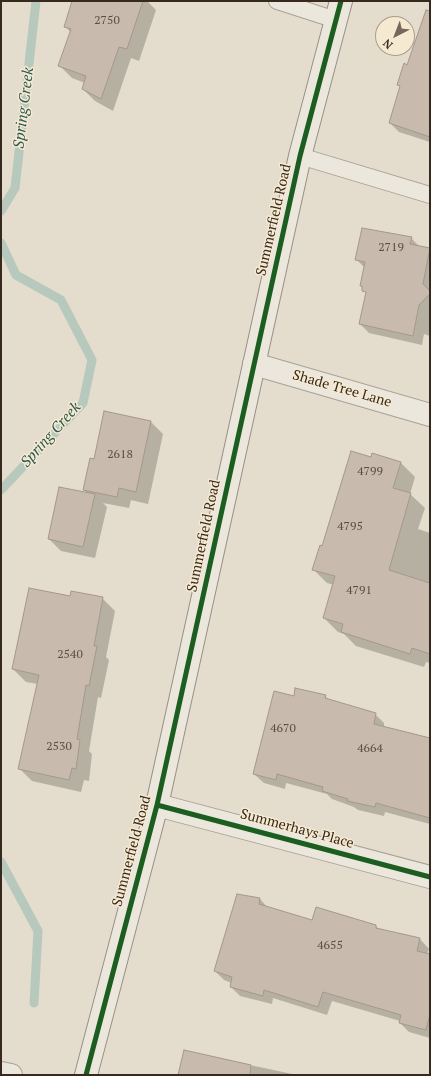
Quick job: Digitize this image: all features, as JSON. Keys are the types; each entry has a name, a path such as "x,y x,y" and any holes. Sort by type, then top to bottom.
{"street":[{"name":"Summerfield Road","path":"86,1075 157,805 300,156 338,11"},
{"name":"Shade Tree Lane","path":"254,364 430,415"},
{"name":"Summerhays Place","path":"157,805 430,877"},
{"path":"1,1073 11,1075"}],"lane":[{"path":"278,1 338,11"},
{"path":"300,156 430,195"}],"building":[{"path":"72,1 143,1 127,49 119,47 101,99 82,89 86,76 58,66 71,29 64,27"},
{"path":"426,10 430,11 430,137 389,123 400,86 397,85 404,63 407,65 410,56 415,56 415,42"},
{"path":"362,228 412,237 410,244 430,248 423,284 430,291 430,294 419,305 413,336 359,324 366,292 362,291 362,286 360,286 365,262 355,260"},
{"path":"104,411 151,421 136,492 119,488 117,497 83,490 90,458 94,459"},
{"path":"351,451 371,457 372,453 401,462 393,488 411,493 389,570 430,583 430,654 412,648 410,654 341,632 343,624 323,618 335,576 312,570 320,545 322,546"},
{"path":"59,487 95,494 83,547 48,539"},
{"path":"29,588 70,596 71,591 103,597 94,646 97,646 89,686 86,685 77,739 80,740 76,769 72,768 69,780 18,769 39,675 12,669"},
{"path":"295,688 326,695 325,698 376,713 374,724 430,738 430,818 376,803 375,807 347,801 348,799 322,791 323,787 277,774 276,780 253,774 274,691 294,696"},
{"path":"237,894 260,898 259,904 312,920 316,907 376,925 376,928 420,938 417,951 430,954 430,1014 426,1030 399,1023 401,1015 323,992 318,1007 264,990 263,996 230,987 232,977 214,971"},
{"path":"184,1050 251,1065 250,1075 178,1075"}],"waterway":[{"name":"Spring Creek","path":"1,211 15,188 36,1"},
{"name":"Spring Creek","path":"1,243 16,275 61,300 92,360 83,403 1,490"},
{"name":"Spring Creek","path":"1,862 38,931 34,1003"}],"cycle path":[{"path":"86,1075 157,805 300,156 341,1"},
{"path":"157,805 430,877"}]}
